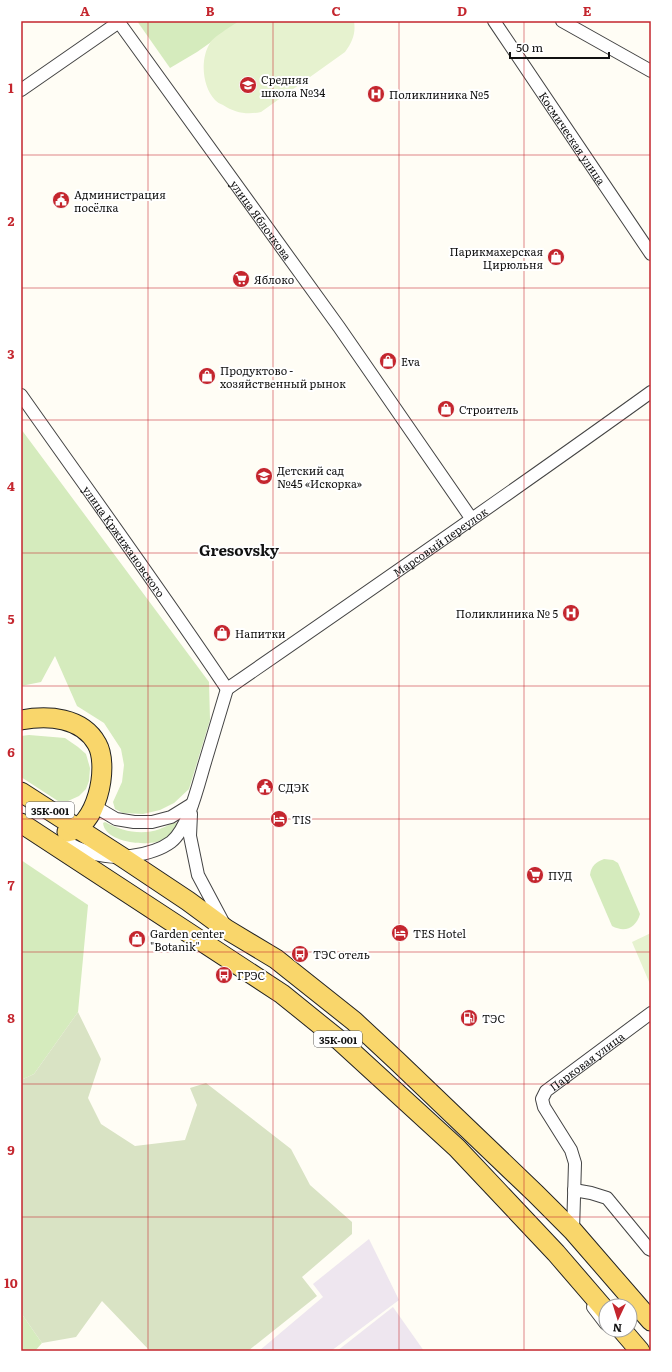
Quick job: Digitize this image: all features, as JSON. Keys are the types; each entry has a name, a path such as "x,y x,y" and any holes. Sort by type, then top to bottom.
{"main road":[{"path":"21,720 39,717 52,718 74,723 86,730 98,745 102,758 100,790 94,806 78,829 63,833 54,831 30,824 21,815"},
{"name":"35К-001","path":"21,792 188,901 226,929 276,959 354,1021 536,1194 573,1232 651,1321"},
{"name":"35К-001","path":"30,824 282,994 333,1035 457,1148 556,1253 598,1303"},
{"path":"629,1338 640,1351"}],"street":[{"name":"Космическая улица","path":"494,21 651,254"},
{"path":"562,21 651,71"},
{"path":"21,90 118,22"},
{"name":"улица Яблочкова","path":"118,22 339,327 471,518"},
{"name":"Марсовый переулок","path":"227,689 471,518 523,484 651,392"},
{"name":"улица Кржижановского","path":"21,395 92,493 105,514 183,623 227,689"},
{"path":"30,824 78,849 89,853 122,857 144,854 157,850 172,842 181,830 192,804 227,689"},
{"path":"94,806 116,819 134,822 152,822 171,817 192,804"},
{"path":"192,804 190,836 198,875 226,929"},
{"name":"Парковая улица","path":"573,1232 575,1163 571,1150 544,1107 542,1099 546,1091 651,1013"},
{"path":"574,1190 607,1198 648,1249 651,1250"},
{"path":"556,1253 598,1313"},
{"path":"617,1338 628,1351"}],"shaded area":[{"path":"369,1239 399,1300 331,1351 259,1351 323,1297 313,1284"},
{"path":"393,1307 424,1351 337,1351"}],"green space":[{"path":"137,21 241,21 197,52 170,68"},
{"path":"239,21 354,21 354,34 345,52 261,112 237,112 215,100 207,87 204,64 207,49 210,43"},
{"path":"21,429 209,682 210,720 189,789 174,803 160,810 143,814 123,813 115,809 113,802 122,782 124,765 121,749 104,723 77,706 55,656 41,682 21,686"},
{"path":"29,735 65,738 86,754 90,768 89,781 86,789 79,796 68,801 58,801 21,777 21,736"},
{"path":"105,822 132,832 153,831 174,823 178,823 178,826 169,836 162,840 156,842 138,843 128,842 111,835 106,830 103,823"},
{"path":"604,859 613,860 618,863 640,914 636,923 629,928 621,929 612,926 590,875 591,869 594,865"},
{"path":"21,860 88,905 78,1012 34,1074 21,1080"},
{"path":"651,933 651,984 650,984 632,942"},
{"path":"78,1012 101,1059 88,1098 101,1124 135,1146 185,1140 197,1105 190,1088 206,1083 291,1149 310,1185 352,1222 352,1234 302,1277 317,1296 248,1351 150,1351 102,1301 76,1337 42,1343 21,1313 21,1080 34,1074"},
{"path":"21,1313 42,1343 35,1351 21,1351"}],"place":[{"name":"Средняя школа №34","path":"248,85"},
{"name":"Поликлиника №5","path":"376,94"},
{"name":"Администрация посёлка","path":"61,200"},
{"name":"Парикмахерская Цирюльня","path":"556,257"},
{"name":"Яблоко","path":"241,279"},
{"name":"Eva","path":"388,361"},
{"name":"Продуктово - хозяйственный рынок","path":"207,376"},
{"name":"Строитель","path":"446,409"},
{"name":"Детский сад №45 «Искорка»","path":"264,476"},
{"name":"Поликлиника № 5","path":"571,613"},
{"name":"Напитки","path":"222,633"},
{"name":"СДЭК","path":"265,787"},
{"name":"TIS","path":"279,819"},
{"name":"ПУД","path":"535,875"},
{"name":"TES Hotel","path":"400,933"},
{"name":"Garden center \"Botanik\"","path":"137,939"},
{"name":"ТЭС отель","path":"300,954"},
{"name":"ГРЭС","path":"224,975"},
{"name":"ТЭС","path":"469,1018"}],"district":[{"name":"Gresovsky","path":"239,549"}]}
